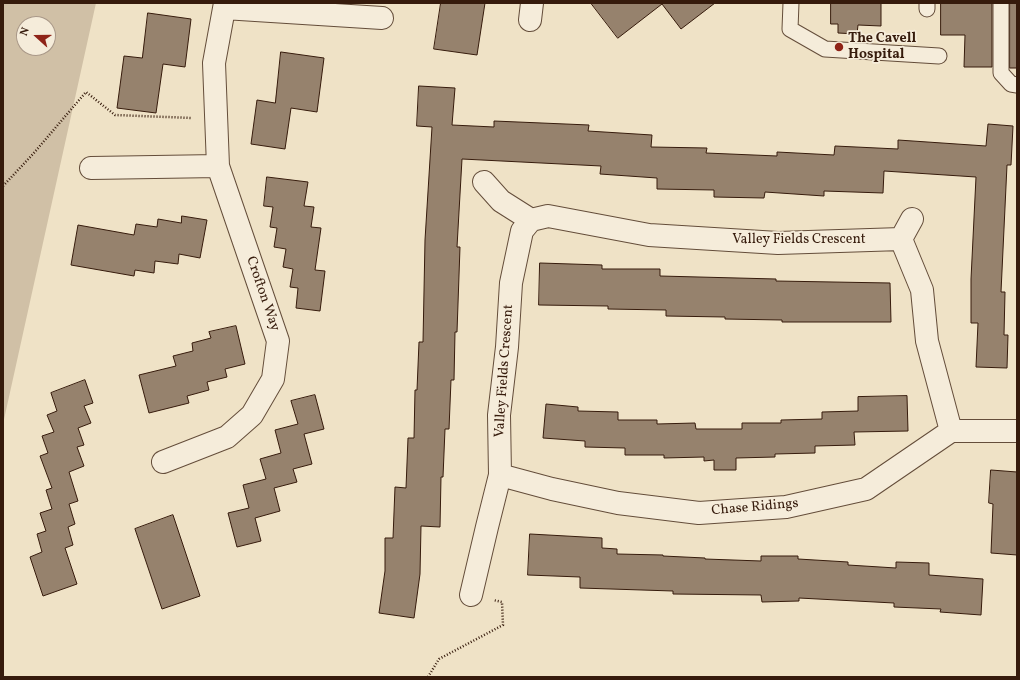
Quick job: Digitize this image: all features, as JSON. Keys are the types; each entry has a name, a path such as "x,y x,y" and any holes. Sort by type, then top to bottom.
{"street":[{"name":"Crofton Way","path":"162,462 226,437 252,415 273,379 278,342 218,166 214,63 225,6 382,18"},
{"path":"90,168 218,166"},
{"path":"484,182 501,201 530,220"},
{"name":"Valley Fields Crescent","path":"471,595 500,475 499,415 507,347 511,283 522,231 530,220 548,216 649,235 771,242 901,239"},
{"path":"912,219 901,239 922,290 926,341 950,431 1017,431"},
{"name":"Chase Ridings","path":"500,475 552,489 618,503 699,513 786,507 866,489 950,431"}],"lane":[{"path":"791,3 790,29 825,49 939,56"},
{"path":"1001,3 1002,73 1011,84 1017,85"}],"path":[{"path":"3,186 33,154 86,92 115,115 216,120"},
{"path":"428,677 439,659 503,625 502,602 471,595"}],"shaded area":[{"path":"3,3 96,3 3,424"}],"building":[{"path":"441,3 485,3 477,55 434,49"},
{"path":"591,3 715,3 681,29 662,4 618,38"},
{"path":"831,3 881,3 881,26 858,25 857,34 838,33 838,24 831,24"},
{"path":"941,3 992,3 992,67 964,67 965,35 941,35"},
{"path":"1010,3 1017,3 1017,68 1010,68"},
{"path":"148,13 191,19 185,67 163,64 156,113 117,108 124,56 142,58"},
{"path":"281,52 324,58 317,112 291,108 285,149 251,144 257,100 275,103"},
{"path":"419,86 455,88 452,125 494,127 494,121 589,125 588,131 652,135 651,147 707,148 706,153 777,156 777,152 834,155 835,146 898,149 898,140 986,146 988,124 1013,126 1011,165 1007,165 1001,292 1005,292 1004,335 1008,335 1007,368 976,367 978,323 971,323 971,279 976,177 884,171 883,193 824,191 824,196 765,192 764,198 714,197 714,190 657,189 657,178 600,174 601,166 462,159 457,247 460,247 457,332 455,332 454,380 451,380 449,429 445,429 443,477 441,477 440,527 421,526 420,574 414,618 379,613 385,571 385,538 393,538 395,487 406,488 408,438 414,438 415,390 417,390 419,342 423,342 425,240 432,127 417,126"},
{"path":"267,177 308,182 304,206 314,207 311,227 321,228 315,270 325,271 320,311 296,308 298,288 290,287 293,269 283,267 286,249 274,247 277,228 270,227 273,207 264,206"},
{"path":"182,216 207,220 200,258 179,254 178,264 155,261 154,273 135,270 134,276 71,265 78,225 134,235 136,224 157,227 158,219 181,223"},
{"path":"540,263 602,265 602,269 660,269 660,276 776,279 776,281 890,283 891,322 782,322 782,320 725,319 725,317 666,316 666,310 608,309 608,306 539,305"},
{"path":"236,326 245,364 225,369 227,377 207,382 209,390 187,396 189,403 149,413 139,375 176,366 173,356 193,351 192,343 211,338 209,332"},
{"path":"85,380 93,403 84,406 91,423 78,428 84,445 77,447 84,466 69,472 78,501 69,504 75,524 68,527 73,545 65,548 77,584 43,596 30,557 42,552 37,534 46,531 40,513 52,509 46,490 52,488 40,456 48,453 42,436 54,432 47,415 57,411 51,393"},
{"path":"315,395 324,429 304,434 312,464 293,469 297,482 274,488 280,511 255,518 261,541 237,547 228,513 249,508 243,485 266,479 260,459 281,453 275,430 298,424 291,401"},
{"path":"907,396 908,431 854,432 855,445 815,446 815,453 775,454 775,457 736,458 736,470 714,470 714,460 704,461 704,457 664,458 664,455 625,455 625,448 585,447 585,441 543,438 546,404 578,407 578,411 618,412 618,420 657,420 657,424 695,423 696,429 742,429 742,423 781,423 781,420 822,419 822,412 858,411 858,397"},
{"path":"991,470 1017,472 1017,555 991,553 993,504 989,503"},
{"path":"173,515 200,596 162,609 135,529"},
{"path":"530,534 602,538 602,548 617,549 617,554 663,555 705,559 761,561 761,556 798,556 798,559 848,562 848,565 896,568 896,562 929,563 929,575 983,579 981,615 940,612 941,609 894,607 894,603 799,598 799,601 762,602 761,595 673,594 673,591 580,588 580,577 528,575"}],"place":[{"name":"The Cavell Hospital","path":"839,47"}]}
